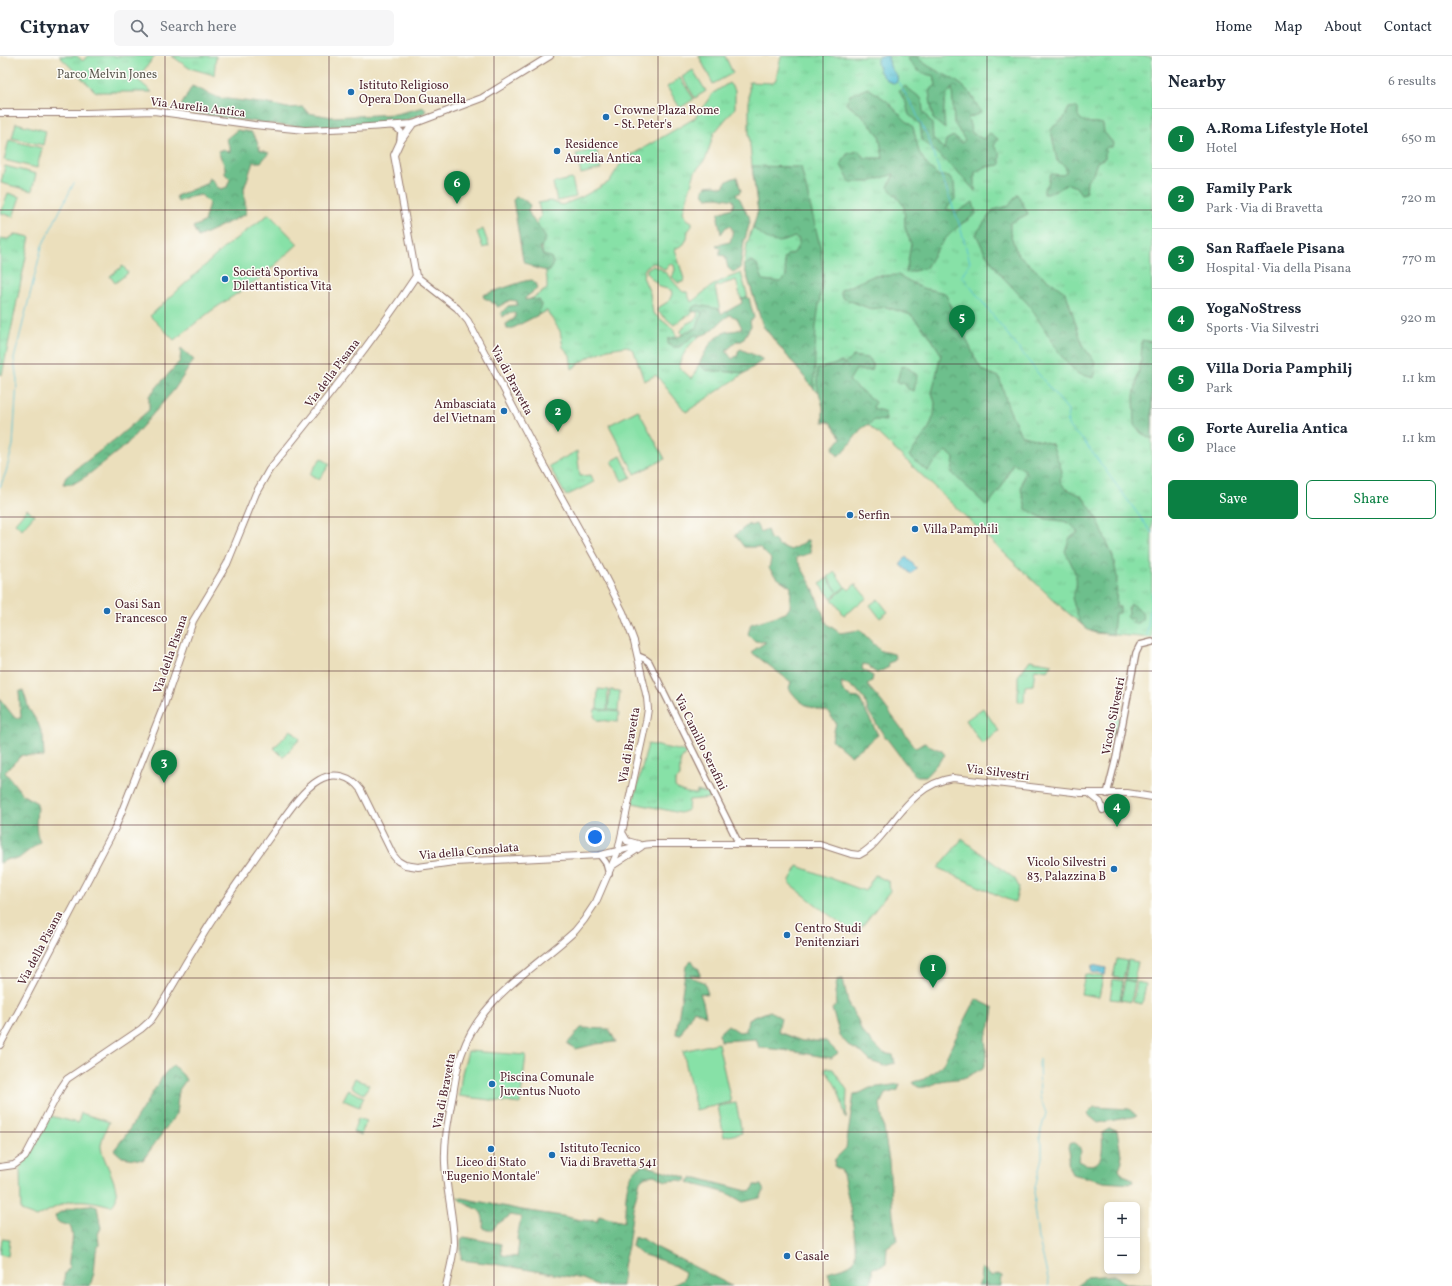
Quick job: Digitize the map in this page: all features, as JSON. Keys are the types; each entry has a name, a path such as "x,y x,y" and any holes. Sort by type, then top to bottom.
{"main road":[{"path":"416,276 394,157 394,152 400,142 413,124 482,98 550,56"},
{"name":"Via Aurelia Antica","path":"0,113 151,111 254,125 305,130 413,124"},
{"name":"Via di Bravetta","path":"416,276 457,308 470,324 543,464 617,599 627,620 638,656 647,698 648,713 623,834 618,852 596,902 582,923 569,936 508,987 490,1005 470,1034 462,1052 456,1078 446,1143 445,1165 454,1240 452,1259 446,1286"},
{"name":"Via della Pisana","path":"0,1045 116,826 164,706 194,618 230,558 261,483 267,473 343,379 416,276"},
{"name":"Via della Consolata","path":"0,1167 14,1165 25,1157 67,1079 141,1029 151,1020 206,929 291,809 314,782 330,776 346,777 358,786 392,853 398,861 407,866 418,867 460,862 600,855 618,852"},
{"name":"Via Silvestri","path":"739,844 823,844 856,855 862,854 871,847 918,794 930,785 953,778 1090,794 1130,794 1151,797"},
{"path":"1090,794 1099,801 1103,810"},
{"path":"623,834 624,838 629,842 646,845"},
{"path":"618,852 626,848 646,845 739,844"},
{"path":"612,866 632,852 646,845"}],"street":[{"path":"393,126 401,132 400,142"},
{"name":"Vicolo Silvestri","path":"1107,794 1116,758 1136,653 1139,646 1152,642"},
{"name":"Via Camillo Serafini","path":"638,656 649,662 739,844"},
{"path":"600,855 606,863 609,874"}],"green space":[{"name":"Parco Melvin Jones","path":"59,56 77,56 83,61 87,56 155,56 137,79 152,92 96,92"},
{"name":"Parco Melvin Jones","path":"172,56 216,56 214,75 189,68"},
{"path":"699,56 725,56 733,73 713,84"},
{"path":"781,56 1152,57 1152,638 1095,633 1088,630 1060,606 872,428 828,389 820,392 814,389 763,326 744,266 747,244 758,211 749,135 749,82 772,83 776,79"},
{"path":"907,56 916,56 928,66 956,81 968,91 981,113 968,118 972,133 983,139 990,133 998,139 994,146 1000,154 1000,165 985,167 975,172 975,191 958,172 922,140 920,124 909,115 906,103 899,91 905,86 922,99 923,111 932,124 933,139 944,149 946,140 953,136 962,143 965,140 954,123 952,88 948,92 945,102 945,129 933,119 929,91 936,85 934,76 925,74 914,68"},
{"path":"693,70 706,91 695,98 682,77"},
{"path":"680,78 694,99 680,108 667,87"},
{"path":"729,83 735,90 735,108 714,133 706,158 695,172 683,212 687,219 692,222 692,226 688,231 684,244 675,249 684,279 683,282 678,283 672,277 675,270 674,265 670,264 665,270 653,263 646,267 643,277 650,293 653,313 673,329 677,337 668,339 679,347 695,334 700,336 690,345 683,356 679,365 682,370 692,379 699,364 705,370 745,373 686,412 656,375 644,381 634,351 627,346 608,349 589,357 572,369 570,355 563,347 560,331 547,311 538,315 541,305 538,300 531,299 547,289 547,279 537,220 541,216 538,203 550,201 562,205 582,197 609,182 623,160 695,118 713,93"},
{"path":"192,86 219,98 269,104 287,108 303,107 308,113 332,117 396,114 424,107 426,112 404,121 379,125 313,127 279,125 180,111 182,104"},
{"path":"868,88 887,101 913,127 919,152 927,165 939,176 949,176 954,183 955,199 946,209 957,212 973,202 976,214 947,237 936,251 926,268 906,273 911,244 905,227 904,206 888,187 894,174 870,182 850,182 841,165 847,154 859,151 864,158 883,158 879,135 862,115 846,104 850,95"},
{"path":"1076,107 1078,109 1078,116 1083,121 1103,124 1104,132 1113,143 1112,147 1107,147 1105,149 1105,158 1097,162 1093,174 1087,181 1086,193 1081,194 1076,187 1068,184 1048,194 1044,194 1044,189 1048,184 1051,174 1063,175 1066,172 1064,165 1057,161 1051,130 1063,120 1069,108"},
{"path":"16,123 46,131 43,145 12,138"},
{"path":"237,130 251,132 256,139 260,150 269,153 261,162 253,162 244,189 246,214 198,237 193,227 204,222 209,203 201,195 190,197 178,202 176,196 206,184 209,178 221,189 227,187 230,179 225,174 224,165 218,151 223,149 230,152 230,147 226,139"},
{"path":"9,140 42,148 37,168 4,160"},
{"path":"596,149 601,169 581,174 576,154"},
{"path":"5,166 36,174 32,191 1,183"},
{"path":"752,166 801,167 821,250 823,276 816,326 814,389 763,326 744,266 751,261 757,264 763,280 780,282 786,276 784,258 787,255 794,253 799,244 799,239 794,237 782,242 772,241 753,228 758,211"},
{"path":"737,177 741,191 736,195 740,199 749,216 750,222 744,242 740,269 733,272 728,268 725,256 720,255 720,249 716,245 730,242 732,229 730,226 726,227 721,234 718,218 719,213 732,208 734,204 733,200 718,197 707,198 704,195 703,189 706,186 714,185 723,187 727,181"},
{"path":"572,179 576,197 557,201 553,183"},
{"path":"8,193 20,197 13,217 1,213"},
{"path":"1018,194 1028,214 1010,223 1010,233 1017,253 1040,274 1066,293 1083,346 1095,362 1094,378 1078,374 1062,357 1029,305 1000,274 984,251 976,234 993,210 1009,206"},
{"path":"516,197 529,203 529,213 546,239 540,248 543,255 551,257 553,263 550,271 532,267 523,260 513,200"},
{"name":"Società Sportiva Dilettantistica Vita","path":"269,214 298,244 263,276 211,311 174,340 150,316 226,246"},
{"path":"483,229 489,246 483,248 477,232"},
{"path":"16,234 30,237 2,375 0,374 0,238 8,239"},
{"path":"123,266 128,273 115,283 110,276"},
{"path":"652,266 661,269 683,292 687,292 691,302 715,284 741,273 747,297 741,299 736,280 715,287 720,311 698,306 692,310 693,312 674,325 657,311 658,308 669,301 672,294 671,290 660,287 647,274 647,269"},
{"path":"898,275 922,288 945,293 982,370 999,377 1009,409 1021,435 1052,444 1062,471 1060,481 1065,488 1082,496 1096,516 1113,557 1117,577 1116,606 1120,607 1120,613 1115,613 1113,634 1094,632 1080,622 1072,598 1076,585 1075,574 1065,551 1070,537 1078,533 1075,528 1068,523 1046,519 1026,509 1021,489 1025,470 1013,463 1001,488 987,506 952,473 954,458 946,451 927,471 909,456 929,428 934,415 935,403 932,393 941,354 929,335 911,315 886,307 871,309 841,296 841,290 873,276"},
{"path":"532,280 536,283 538,288 525,298 525,300 538,300 541,305 538,315 511,329 507,329 506,324 515,318 515,313 509,313 502,317 501,313 508,306 517,305 517,301 510,300 498,307 484,298 483,295"},
{"path":"747,297 749,298 754,318 750,321 751,326 742,341 737,341 726,351 732,359 738,355 738,351 741,349 758,356 763,360 745,373 705,370 699,364 707,349 716,337 726,332 742,328 737,318 730,315 710,332 695,335 679,347 673,347 668,344 668,339 680,336 697,327 702,313 699,311 693,312 693,307 698,305 719,309 722,314 742,303 741,299"},
{"path":"699,311 702,313 697,327 682,335 681,331 686,324 696,319 698,314 696,312"},
{"path":"1142,340 1152,342 1152,439 1141,433 1135,425 1134,396 1141,359"},
{"path":"181,348 194,360 174,390 126,445 88,475 73,484 63,484 66,477 118,437 149,410 149,396 180,361"},
{"path":"853,356 870,359 873,366 872,370 864,371 856,369 849,381 875,402 873,408 885,412 886,421 875,420 861,429 847,448 838,456 833,448 841,438 830,422 823,422 823,407 817,385 817,369 840,362 845,364"},
{"path":"906,366 917,375 914,391 908,389 903,382 900,383 897,381 901,367"},
{"path":"638,410 665,459 635,474 609,425"},
{"path":"577,451 580,476 591,475 594,482 566,496 549,466"},
{"path":"621,456 631,477 622,481 612,461"},
{"path":"321,458 330,464 319,480 310,474"},
{"path":"27,509 34,515 22,529 15,523"},
{"path":"749,524 750,526 756,524 760,532 767,529 770,539 774,540 778,545 791,550 808,540 811,553 796,558 812,586 827,624 840,633 860,630 881,651 894,654 896,658 894,661 888,663 889,667 877,673 872,670 869,665 863,664 862,669 873,676 872,681 867,685 881,701 916,748 924,743 942,751 945,755 926,776 915,776 881,731 868,711 865,700 856,689 841,682 842,689 850,697 859,698 878,735 851,756 832,740 836,723 827,711 810,707 796,698 789,688 791,682 751,652 766,642 755,641 748,634 751,624 786,613 790,607 791,587 776,577 769,568 771,559 759,547 744,547 735,535"},
{"path":"835,572 845,587 831,598 820,584 827,578 837,591 828,577"},
{"path":"855,584 867,598 844,615 832,599 846,587 849,590"},
{"path":"878,599 888,612 880,618 870,605"},
{"path":"1131,604 1138,608 1143,616 1140,622 1135,624 1133,623 1133,618 1128,619 1127,616 1129,613 1128,608"},
{"path":"1030,660 1052,664 1048,671 1035,669 1033,685 1025,686 1024,702 1018,702 1018,676"},
{"path":"598,689 608,690 607,710 597,709"},
{"path":"23,690 29,709 38,723 43,736 44,757 22,755 5,772 23,795 37,803 36,828 40,842 18,859 8,859 0,863 0,699 15,718 21,718 19,692"},
{"path":"610,690 620,691 618,711 608,710"},
{"path":"983,708 999,731 982,744 966,720"},
{"path":"595,709 619,712 618,722 597,720 594,716"},
{"path":"1112,717 1121,718 1117,736 1108,735"},
{"path":"291,730 300,739 283,757 274,748"},
{"path":"648,744 687,752 682,758 680,777 675,781 675,787 689,793 697,794 697,791 708,794 710,798 689,800 688,810 680,813 633,803"},
{"path":"962,839 1015,879 1019,887 1015,903 938,868"},
{"path":"798,866 865,891 875,875 889,882 890,891 856,934 790,884 790,880"},
{"path":"1117,959 1127,961 1123,979 1113,977"},
{"path":"692,960 695,966 699,969 700,976 690,975 693,978 704,982 708,994 700,993 706,1016 694,1010 680,1035 676,1034 686,966"},
{"path":"1128,960 1138,962 1134,981 1125,979"},
{"path":"1085,974 1103,977 1099,997 1081,994"},
{"path":"843,979 849,1006 858,1020 861,1030 883,1053 893,1055 895,1063 884,1066 870,1061 862,1053 849,1046 840,1036 832,1009 837,1003 835,993 837,980"},
{"path":"1113,979 1123,981 1120,1000 1110,999"},
{"path":"1125,980 1135,982 1131,1002 1121,1000"},
{"path":"1137,982 1146,984 1142,1004 1133,1002"},
{"path":"976,999 994,1008 992,1020 985,1039 987,1056 983,1068 963,1078 941,1081 926,1087 919,1087 916,1085 913,1082 924,1079 939,1068 944,1062"},
{"path":"770,1011 781,1018 778,1032 802,1041 826,1041 838,1053 831,1058 759,1048 756,1039 720,1041 719,1033 728,1025 739,1032 746,1031 748,1019"},
{"path":"581,1028 609,1029 616,1042 596,1044 576,1049 567,1044"},
{"path":"718,1043 731,1102 696,1110 683,1051"},
{"name":"Piscina Comunale Juventus Nuoto","path":"468,1051 526,1055 520,1104 459,1096 462,1073"},
{"path":"173,1065 186,1080 179,1090 176,1114 143,1160 122,1157 114,1150 125,1136 165,1073"},
{"path":"826,1068 833,1069 847,1090 846,1119 839,1093 834,1082 825,1070"},
{"path":"355,1078 369,1085 364,1094 351,1087"},
{"path":"900,1084 898,1090 885,1094 880,1104 889,1161 893,1215 897,1240 887,1247 886,1264 872,1268 872,1280 869,1286 832,1286 828,1272 851,1264 855,1256 854,1233 844,1179 842,1171 834,1166 835,1159 846,1148 854,1094 870,1088"},
{"path":"348,1090 364,1097 359,1107 343,1100"},
{"path":"736,1103 742,1133 724,1137 718,1106"},
{"path":"1094,1107 1129,1109 1137,1116 1098,1123 1087,1114"},
{"path":"81,1113 109,1122 101,1145 115,1186 115,1201 111,1206 88,1201 65,1203 37,1217 21,1211 20,1168 33,1150 51,1116 78,1123"},
{"path":"358,1118 366,1121 361,1135 353,1132"},
{"path":"1109,1129 1117,1130 1122,1161 1119,1169 1123,1175 1131,1178 1133,1182 1130,1184 1104,1182 1072,1174 1069,1168 1068,1160 1070,1155 1068,1147 1071,1142 1077,1144 1080,1148 1081,1152 1078,1161 1093,1165 1100,1159 1102,1153 1102,1133"},
{"path":"643,1165 686,1177 687,1179 684,1181 666,1181 654,1175 644,1177 640,1181 633,1208 628,1246 623,1266 622,1286 599,1286 583,1279 461,1260 461,1239 464,1237 501,1244 502,1255 517,1257 519,1242 517,1239 521,1217 511,1215 496,1225 493,1230 487,1230 483,1228 482,1215 479,1211 457,1197 581,1220 597,1221 599,1216 624,1222 629,1182 636,1169"},
{"path":"691,1178 697,1178 747,1191 752,1190 755,1185 761,1185 764,1191 760,1198 743,1202 727,1193 688,1182"},
{"path":"91,1205 97,1207 101,1228 98,1234 99,1245 96,1251 94,1273 90,1286 63,1286 65,1273 69,1268 69,1257 73,1236 70,1226 57,1221 55,1216 67,1209"},
{"path":"634,1237 643,1239 732,1286 671,1286 683,1280 685,1272 669,1263 641,1254 632,1246"},
{"path":"2,1239 10,1240 8,1256 0,1254"},
{"path":"983,1269 991,1276 998,1274 1002,1276 1001,1286 977,1286 980,1281 981,1270"},
{"path":"1115,1275 1126,1284 1152,1285 1078,1286 1086,1277"}],"water":[{"path":"881,56 888,56 891,68 896,74 896,83 892,83 882,75 877,63 877,59"},
{"path":"906,557 917,568 911,574 900,564"},
{"path":"1092,965 1106,968 1105,975 1091,972"}],"waterway":[{"path":"898,82 914,108 929,139 959,223 970,262 962,276 1068,410 1068,425 1070,428 1083,440 1152,533"},
{"path":"0,487 6,472 13,445 17,381 14,359 42,246 74,183"},
{"path":"1147,636 1152,592"},
{"path":"1039,1059 1040,1097 1046,1113 1041,1130 1040,1138 1042,1144 1042,1157 1034,1192 1034,1208 1038,1239 1049,1283 1048,1286"}],"place":[{"name":"Istituto Religioso Opera Don Guanella","path":"351,92"},
{"name":"Crowne Plaza Rome - St. Peter's","path":"606,117"},
{"name":"Residence Aurelia Antica","path":"557,151"},
{"name":"Forte Aurelia Antica","path":"457,204"},
{"name":"Società Sportiva Dilettantistica Vita","path":"225,279"},
{"name":"Villa Doria Pamphilj","path":"962,338"},
{"name":"Ambasciata del Vietnam","path":"504,411"},
{"name":"Family Park","path":"558,432"},
{"name":"Serfin","path":"850,515"},
{"name":"Villa Pamphili","path":"915,529"},
{"name":"Oasi San Francesco","path":"107,611"},
{"name":"San Raffaele Pisana","path":"164,783"},
{"name":"YogaNoStress","path":"1117,827"},
{"name":"Vicolo Silvestri 83, Palazzina B","path":"1114,869"},
{"name":"Centro Studi Penitenziari","path":"787,935"},
{"name":"A.Roma Lifestyle Hotel","path":"933,988"},
{"name":"Piscina Comunale Juventus Nuoto","path":"492,1084"},
{"name":"Liceo di Stato \"Eugenio Montale\"","path":"491,1149"},
{"name":"Istituto Tecnico Via di Bravetta 541","path":"552,1155"},
{"name":"Casale","path":"787,1256"}]}
